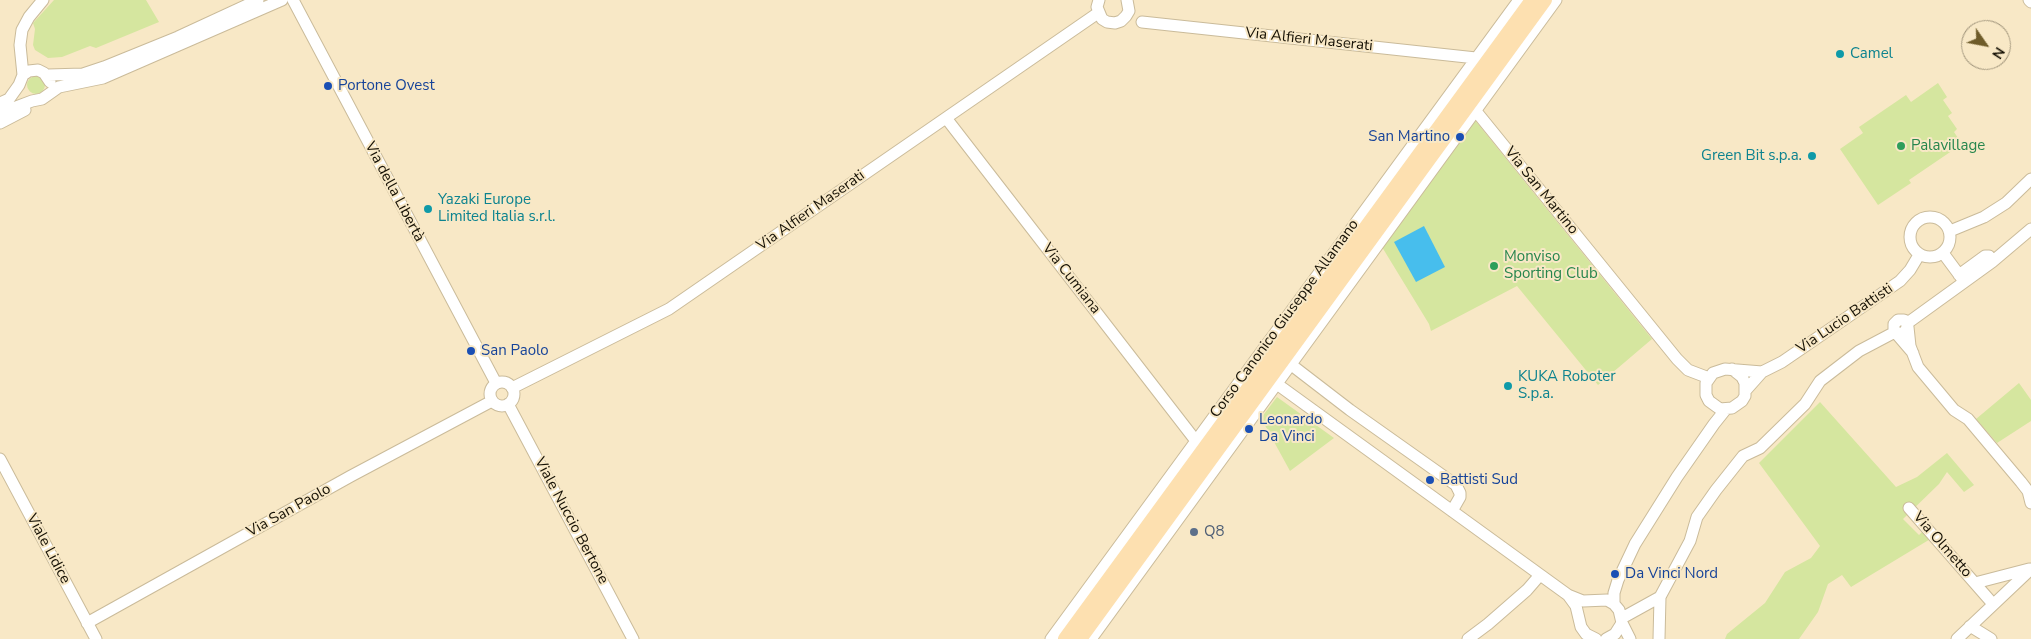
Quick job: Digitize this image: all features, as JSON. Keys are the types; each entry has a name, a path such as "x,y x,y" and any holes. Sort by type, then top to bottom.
{"main road":[{"name":"Corso Canonico Giuseppe Allamano","path":"1080,639 1264,375 1532,0"},
{"name":"Corso Canonico Giuseppe Allamano","path":"1066,639 1264,375 1287,362 1545,0"}],"street":[{"path":"41,98 22,94 20,37 25,23 43,0"},
{"path":"0,103 9,99 29,71 76,75 104,67 178,37 258,0"},
{"path":"0,113 41,98 59,87 103,78 282,0"},
{"name":"Via della Libertà","path":"293,0 496,383"},
{"path":"1099,0 1098,13 1107,22 1142,22"},
{"name":"Corso Canonico Giuseppe Allamano","path":"1091,639 1264,375 1476,58 1519,0"},
{"name":"Corso Canonico Giuseppe Allamano","path":"1287,362 1556,0"},
{"path":"1121,21 1128,5 1142,22"},
{"name":"Via Alfieri Maserati","path":"512,388 669,309 1098,13"},
{"name":"Via Alfieri Maserati","path":"1142,22 1476,58"},
{"path":"0,123 32,107 51,83 21,49"},
{"name":"Via San Martino","path":"1475,110 1677,359 1688,370 1709,378"},
{"name":"Via Cumiana","path":"946,118 1196,441"},
{"path":"1950,232 1984,217 2006,203 2031,179"},
{"path":"1935,217 1942,220 1950,232 1950,243 1943,253 1933,258 1919,255 1914,250 1910,237 1911,230 1919,220 1935,217"},
{"path":"1909,325 1962,278 1992,262 2031,229"},
{"path":"1943,253 1962,278"},
{"name":"Via Lucio Battisti","path":"1614,604 1614,593 1618,580 1647,524 1705,436 1726,409 1738,405 1742,401 1746,390 1762,372 1782,362 1900,281 1910,270 1919,255"},
{"path":"1913,354 1895,332 1893,328 1896,322 1904,320 1909,325 1910,346 1918,367 1954,410 1968,419 2021,482 2028,491 2031,502"},
{"path":"1659,639 1660,597 1690,541 1697,517 1743,456 1760,448 1806,404 1820,380 1859,352 1895,332"},
{"path":"1287,362 1416,459 1456,485 1460,497 1452,511"},
{"path":"1732,369 1742,377 1746,390"},
{"path":"1709,378 1719,370 1732,369 1762,372"},
{"path":"1264,375 1568,595 1583,601 1607,600 1614,604 1630,639"},
{"name":"Corso Canonico Giuseppe Allamano","path":"1051,639 1196,441 1264,375"},
{"name":"Via Lucio Battisti","path":"1705,436 1711,411 1706,395 1706,383 1709,378"},
{"path":"496,383 507,383 512,388 513,398 508,404 498,405 492,401 491,389 496,383"},
{"path":"1706,395 1714,406 1726,409"},
{"name":"Via San Paolo","path":"87,623 351,476 492,401"},
{"path":"1328,421 1341,402"},
{"name":"Viale Nuccio Bertone","path":"508,404 633,639"},
{"name":"Viale Lidice","path":"0,459 96,639"},
{"name":"Via Olmetto","path":"1910,508 1993,604"},
{"path":"1957,639 2031,569"},
{"name":"Via Olmetto","path":"1975,583 2031,569"},
{"path":"1468,639 1527,590 1540,575"},
{"name":"Via Lucio Battisti","path":"1580,622 1584,608 1606,594 1618,580"},
{"path":"1568,595 1576,606 1585,639"},
{"path":"1609,639 1615,634 1622,620 1660,597"},
{"path":"1580,622 1586,634 1596,639"},
{"path":"1970,626 1990,639"}],"green space":[{"path":"54,0 146,0 159,22 96,48 90,46 62,57 48,58 35,50 33,45 35,29 33,23"},
{"path":"32,76 40,76 45,81 43,92 32,94 27,89 27,81"},
{"name":"Palavillage","path":"1938,83 1947,97 1943,100 1952,113 1948,116 1957,129 1954,132 1962,144 1909,180 1911,183 1878,205 1840,149 1863,133 1859,127 1906,95 1911,102"},
{"name":"Monviso Sporting Club","path":"1474,119 1652,339 1598,385 1517,286 1431,331 1429,324 1382,247"},
{"path":"2019,383 2031,400 2031,421 1997,443 1976,419"},
{"path":"1277,397 1334,438 1290,471 1261,418"},
{"path":"1820,402 1896,487 1917,477 1947,453 1974,485 1964,492 1947,472 1939,484 1903,519 1919,535 1925,529 1932,538 1851,587 1842,575 1828,584 1818,612 1799,639 1725,639 1727,634 1765,603 1785,572 1811,558 1820,546 1759,463"}],"water":[{"path":"1424,226 1445,267 1416,282 1394,242"}],"place":[{"name":"Camel","path":"1840,54"},
{"name":"Portone Ovest","path":"328,86"},
{"name":"San Martino","path":"1460,137"},
{"name":"Palavillage","path":"1901,146"},
{"name":"Green Bit s.p.a.","path":"1812,156"},
{"name":"Yazaki Europe Limited Italia s.r.l.","path":"428,209"},
{"name":"Monviso Sporting Club","path":"1494,266"},
{"name":"San Paolo","path":"471,351"},
{"name":"KUKA Roboter S.p.a.","path":"1508,386"},
{"name":"Leonardo Da Vinci","path":"1249,429"},
{"name":"Battisti Sud","path":"1430,480"},
{"name":"Q8","path":"1194,532"},
{"name":"Da Vinci Nord","path":"1615,574"}]}
